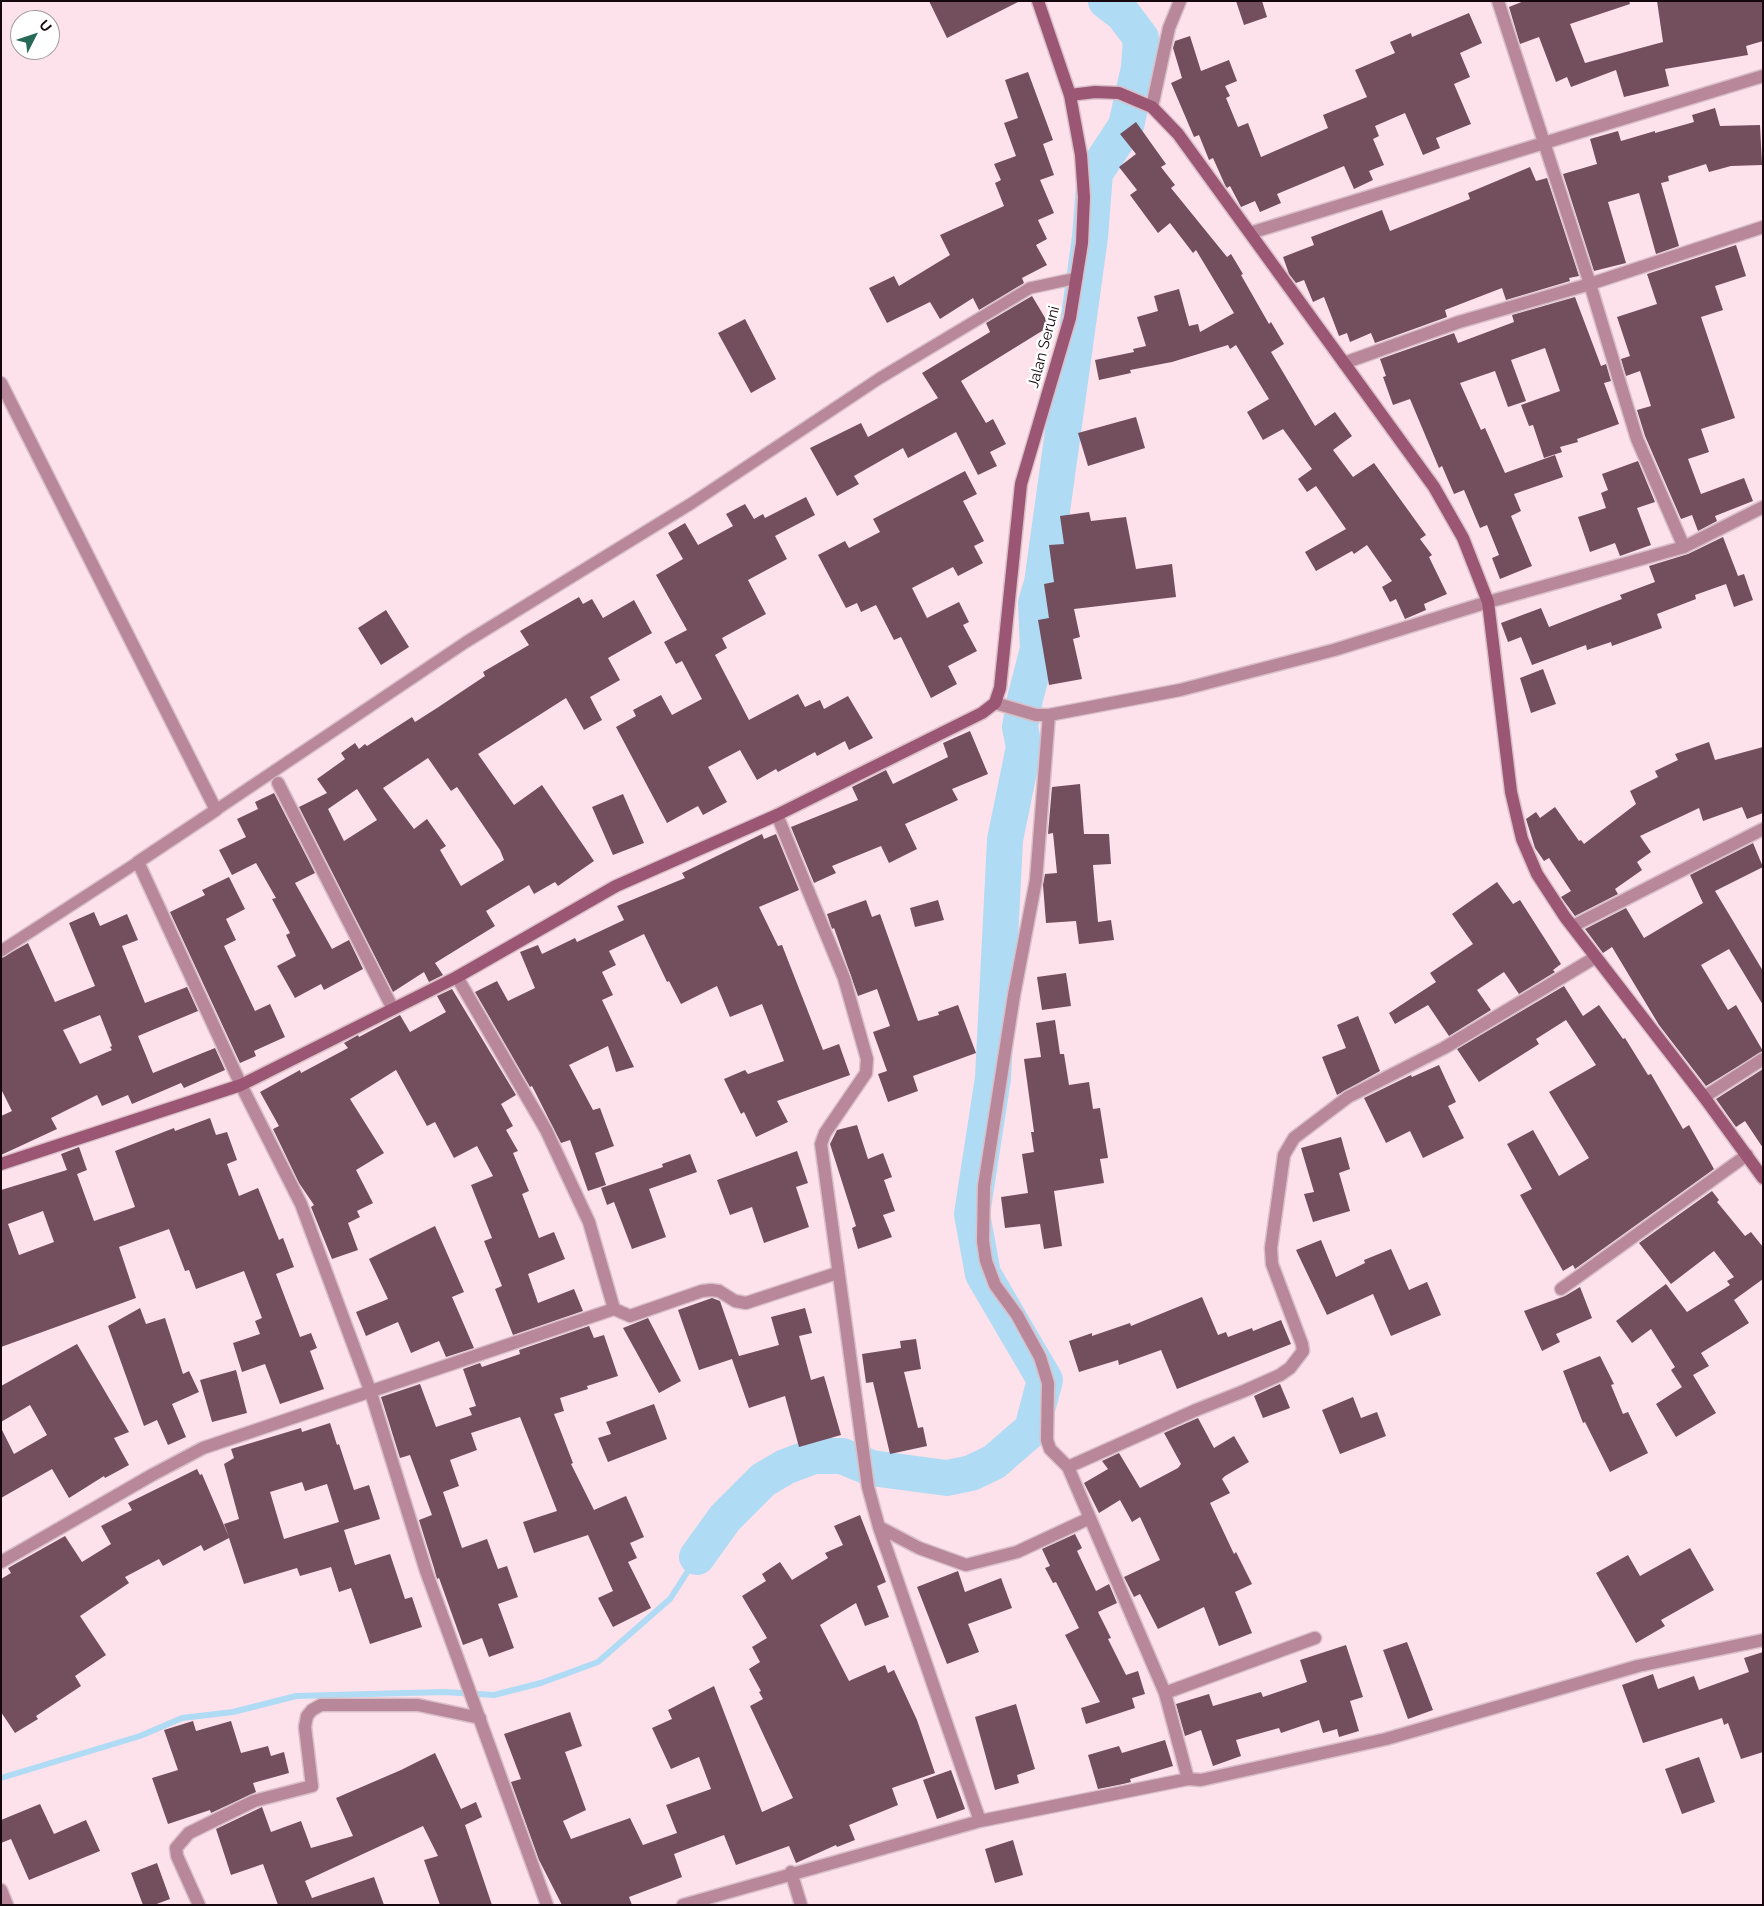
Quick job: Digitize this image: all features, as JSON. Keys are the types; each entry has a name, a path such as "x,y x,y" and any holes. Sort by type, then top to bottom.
{"street":[{"name":"Jalan Seruni","path":"994,703 1000,688 1021,484 1070,318 1082,243 1084,197 1081,155 1070,95 1038,1"},
{"path":"1152,107 1170,28 1180,1"},
{"path":"1498,1 1590,284 1637,439 1684,547"},
{"path":"1250,233 1763,76"},
{"path":"1070,95 1095,92 1119,93 1152,107 1178,134 1434,487 1463,538 1488,602 1511,792 1522,839 1537,874 1573,926 1704,1097 1763,1178"},
{"path":"1344,363 1459,322 1590,284 1763,228"},
{"path":"1,383 216,810 138,862 241,1085 301,1204 372,1393 426,1571 547,1905"},
{"path":"1,1164 241,1085 457,977 616,886 776,815 982,713 994,703 1043,715 1180,690 1334,650 1488,602 1684,547 1763,507"},
{"path":"1043,715 1036,880 1014,995 984,1186 983,1241 986,1261 995,1285 1017,1315 1040,1357 1048,1383 1047,1440 1050,1449 1068,1467 1165,1693 1188,1779"},
{"path":"278,783 393,1009"},
{"path":"776,815 844,978 867,1059 866,1073 825,1133 821,1144 837,1273 868,1487 879,1526 980,1820"},
{"path":"1573,926 1763,829"},
{"path":"1068,1467 1280,1375 1290,1368 1303,1351 1302,1344 1272,1264 1271,1248 1284,1155 1294,1138 1348,1097 1444,1048 1596,956"},
{"path":"457,977 546,1130 589,1222 614,1309"},
{"path":"1704,1097 1763,1059"},
{"path":"1561,1289 1747,1156"},
{"path":"1,1562 152,1475 203,1448 372,1393 614,1309 630,1316 702,1291 711,1290 719,1291 735,1301 746,1303 837,1273"},
{"path":"879,1526 919,1548 966,1565 1016,1552 1090,1518"},
{"path":"1165,1693 1315,1638"},
{"path":"683,1905 791,1872 980,1820 1188,1779 1201,1780 1386,1739 1638,1666 1763,1640"},
{"path":"199,1905 177,1856 176,1848 189,1834 254,1801 312,1786 305,1727 312,1710 321,1705 418,1705 478,1714"},
{"path":"791,1872 801,1905"},
{"path":"1,1890 8,1905"}],"lane":[{"path":"216,810 466,642 692,503 880,378 1030,288 1076,278"},
{"path":"1,951 138,862"}],"building":[{"path":"929,1 1020,1 947,38"},
{"path":"1236,1 1262,1 1267,17 1244,25"},
{"path":"1524,1 1629,1 1630,4 1570,24 1585,63 1663,42 1657,1 1763,1 1763,41 1746,46 1748,55 1665,69 1669,86 1624,97 1616,70 1571,87 1567,77 1556,82 1539,37 1520,44 1509,7"},
{"path":"1469,13 1482,43 1460,53 1470,77 1454,84 1471,124 1436,138 1440,148 1423,155 1405,113 1375,126 1379,136 1373,139 1384,165 1369,171 1373,180 1354,189 1344,166 1277,194 1281,203 1260,212 1255,201 1241,207 1230,186 1227,188 1213,158 1209,160 1199,135 1194,137 1171,83 1182,78 1173,48 1175,41 1190,36 1201,71 1229,60 1237,81 1225,86 1230,96 1226,98 1238,127 1248,123 1261,157 1328,128 1323,115 1367,97 1355,70 1395,53 1390,42 1411,33 1412,37"},
{"path":"1028,72 1053,140 1043,144 1054,175 1040,180 1054,213 1038,220 1047,239 1036,245 1047,265 1022,278 1024,283 979,310 973,298 940,319 930,302 887,323 869,288 894,276 899,286 950,255 940,235 1004,206 995,183 1001,180 994,164 1016,156 1004,123 1018,118 1005,80"},
{"path":"1715,108 1720,126 1760,125 1762,165 1731,166 1709,172 1706,164 1668,176 1669,181 1661,183 1679,246 1656,254 1639,193 1608,202 1626,263 1594,271 1563,174 1597,164 1590,139 1618,131 1621,141 1655,131 1655,133 1694,122 1692,115"},
{"path":"1136,122 1166,164 1161,167 1175,185 1171,188 1227,257 1231,254 1243,274 1241,275 1269,324 1271,322 1284,344 1271,352 1315,426 1335,412 1352,436 1333,450 1353,477 1374,463 1426,535 1420,539 1432,555 1429,557 1447,594 1424,604 1426,610 1405,619 1396,599 1390,602 1382,587 1392,581 1367,545 1354,554 1352,551 1316,571 1305,552 1346,529 1316,486 1307,492 1298,479 1312,469 1283,429 1263,440 1247,412 1269,399 1236,345 1230,349 1228,345 1172,362 1130,370 1131,373 1099,380 1095,360 1134,352 1133,349 1146,346 1137,317 1158,311 1154,296 1179,289 1189,326 1198,324 1200,332 1234,313 1196,250 1193,253 1170,223 1158,233 1130,195 1137,190 1119,167 1136,154 1120,134"},
{"path":"1530,167 1536,181 1547,178 1579,276 1569,278 1570,281 1506,300 1502,288 1445,310 1447,317 1375,343 1371,333 1350,342 1347,333 1339,336 1324,297 1313,302 1304,280 1296,283 1289,274 1283,257 1314,245 1311,237 1382,210 1390,231 1470,199 1468,193"},
{"path":"1736,245 1746,276 1715,286 1723,310 1701,317 1735,418 1701,429 1709,452 1688,459 1701,494 1744,478 1753,501 1715,516 1717,521 1698,531 1692,515 1681,519 1645,436 1637,410 1651,406 1640,371 1626,376 1621,359 1630,356 1617,317 1657,304 1647,274"},
{"path":"1032,296 1050,326 961,381 986,423 993,419 1006,444 990,452 997,466 978,475 956,432 908,458 903,448 854,476 859,484 837,496 810,448 861,423 868,437 938,398 922,373 990,332 986,323"},
{"path":"1575,297 1601,366 1606,364 1611,381 1604,383 1619,424 1577,439 1578,442 1560,447 1562,452 1544,458 1533,425 1529,426 1521,405 1560,391 1545,348 1511,360 1526,401 1508,407 1495,371 1460,383 1481,430 1485,428 1505,473 1555,455 1563,477 1514,494 1521,511 1511,516 1532,566 1500,579 1492,558 1499,555 1487,525 1480,528 1464,490 1454,494 1442,466 1439,468 1410,399 1393,405 1383,377 1386,376 1380,359 1454,333 1458,343 1514,322 1512,315"},
{"path":"745,319 776,379 751,393 718,333"},
{"path":"1136,417 1145,448 1088,466 1078,433"},
{"path":"1638,461 1655,502 1637,508 1651,545 1620,556 1615,543 1590,552 1578,517 1606,508 1601,493 1608,490 1602,474"},
{"path":"965,471 977,494 963,501 984,541 974,546 983,563 958,576 953,567 912,588 927,618 959,602 969,622 963,625 977,651 948,666 957,684 931,698 901,637 894,640 876,605 861,612 857,603 846,608 818,555 845,541 849,548 880,532 873,519"},
{"path":"806,497 815,515 775,536 787,559 748,580 766,614 722,638 727,648 715,655 749,720 798,694 805,707 820,700 824,709 848,696 873,738 849,750 845,741 817,756 815,752 778,772 776,769 757,780 740,750 708,767 727,802 703,815 698,806 667,823 616,727 636,716 633,710 661,695 672,715 702,699 682,661 676,664 664,642 687,630 656,575 683,559 668,533 685,523 698,545 733,526 726,514 745,504 754,519 763,514 765,518"},
{"path":"1089,512 1091,521 1126,517 1136,569 1172,564 1176,597 1074,609 1080,637 1073,639 1082,679 1049,685 1038,620 1049,618 1044,584 1054,582 1049,545 1064,544 1060,516"},
{"path":"1723,537 1738,576 1744,574 1753,600 1734,607 1726,584 1695,595 1696,599 1657,614 1662,628 1612,646 1611,642 1587,650 1586,645 1532,665 1521,637 1508,642 1501,623 1541,608 1549,627 1622,599 1620,595 1655,582 1649,566 1688,554"},
{"path":"579,597 583,604 592,599 603,618 634,600 652,633 608,658 620,680 590,697 602,720 584,730 566,698 478,754 514,805 542,785 594,861 558,886 555,882 534,894 529,885 486,911 495,926 435,963 443,975 429,982 424,972 393,992 299,807 327,793 317,779 345,759 341,753 355,743 359,749 365,744 367,746 412,717 415,722 485,676 483,672 529,645 520,631","holes":["428,758 451,791 457,787 500,850 504,860 461,886 440,850 446,846 427,819 414,829 383,788","357,789 377,820 344,841 328,809"]},
{"path":"386,610 409,647 381,665 358,628"},
{"path":"1543,669 1556,704 1531,713 1520,678"},
{"path":"970,731 988,774 952,789 958,800 905,824 917,849 889,863 881,846 832,866 836,873 814,883 791,827 858,800 852,787 886,770 893,784 948,757 943,743"},
{"path":"1709,742 1715,760 1763,747 1763,813 1747,819 1742,807 1703,821 1699,808 1640,836 1651,852 1637,862 1642,870 1615,889 1618,894 1575,916 1561,897 1571,891 1549,858 1544,861 1535,848 1526,819 1536,812 1540,818 1555,807 1579,841 1581,840 1584,844 1636,804 1630,791 1658,777 1655,771 1678,760 1675,754"},
{"path":"1080,784 1084,834 1109,834 1111,864 1093,865 1098,922 1111,920 1114,940 1079,944 1076,921 1046,923 1043,885 1045,874 1057,873 1053,833 1048,834 1052,787"},
{"path":"274,793 315,873 295,883 332,949 349,940 363,969 324,990 321,984 295,998 277,966 296,956 286,935 290,933 272,899 276,898 256,863 232,875 219,850 246,837 237,819 258,809 255,802"},
{"path":"623,794 644,843 613,855 592,807"},
{"path":"762,834 764,839 776,834 799,890 759,907 778,946 782,945 823,1050 839,1044 850,1075 777,1101 788,1122 756,1137 744,1112 741,1114 724,1079 745,1070 748,1074 784,1061 762,1004 730,1017 717,986 681,1004 669,981 667,982 644,934 609,951 616,965 602,972 613,995 602,1000 634,1067 616,1072 608,1046 569,1065 593,1110 600,1108 614,1146 595,1153 606,1185 588,1191 570,1140 561,1143 532,1086 530,1087 475,992 497,981 508,1001 535,988 520,952 538,945 542,954 575,938 577,942 624,920 617,906 685,878 682,873"},
{"path":"1753,843 1763,867 1715,891 1763,971 1763,1005 1729,949 1701,965 1728,1010 1736,1005 1763,1051 1706,1086 1659,1025 1612,947 1603,953 1585,929 1626,908 1644,938 1703,903 1690,875"},
{"path":"229,877 245,909 226,919 236,940 224,946 255,1011 270,1004 285,1037 254,1051 256,1056 240,1063 170,912 205,895 202,890"},
{"path":"1497,882 1513,904 1520,900 1561,964 1553,970 1555,972 1519,994 1504,972 1477,990 1491,1010 1449,1036 1428,1005 1395,1024 1389,1013 1436,982 1430,973 1473,944 1452,914"},
{"path":"866,900 872,917 880,914 918,1021 939,1015 938,1012 958,1005 976,1053 913,1076 918,1091 888,1102 878,1074 887,1071 873,1032 890,1026 877,989 858,996 834,928 832,929 827,914"},
{"path":"938,900 944,920 915,927 910,908"},
{"path":"94,912 100,926 127,914 138,940 122,946 145,1003 187,987 198,1011 138,1036 153,1073 215,1048 225,1070 184,1088 181,1083 132,1104 128,1095 102,1106 97,1095 51,1118 57,1129 1,1155 1,1116 12,1111 1,1089 1,958 28,943 55,1002 95,986 69,923","holes":["100,1015 112,1046 110,1047 112,1050 80,1064 63,1030"]},
{"path":"1066,973 1071,1006 1042,1010 1037,977"},
{"path":"1564,986 1583,1016 1599,1005 1623,1039 1625,1038 1648,1075 1651,1074 1683,1129 1689,1125 1714,1169 1575,1269 1573,1265 1563,1271 1520,1195 1532,1189 1507,1144 1533,1130 1559,1176 1589,1158 1549,1092 1596,1065 1566,1020 1536,1039 1539,1044 1479,1082 1457,1049"},
{"path":"452,989 516,1095 501,1104 513,1126 506,1130 518,1151 513,1153 529,1191 522,1194 539,1238 554,1232 565,1259 528,1274 538,1303 574,1289 583,1311 513,1335 495,1289 502,1286 484,1241 492,1238 471,1185 493,1176 477,1146 454,1158 435,1122 427,1126 396,1070 350,1099 384,1153 356,1170 373,1203 357,1211 360,1217 348,1223 358,1250 332,1259 311,1207 314,1205 299,1183 273,1129 279,1126 260,1092 300,1070 301,1073 348,1048 344,1043 400,1015 410,1032 446,1012 437,996"},
{"path":"1358,1016 1380,1071 1337,1095 1322,1057 1346,1048 1337,1025"},
{"path":"1055,1020 1060,1054 1064,1054 1069,1085 1089,1082 1093,1109 1100,1108 1108,1158 1100,1159 1104,1183 1054,1191 1062,1246 1044,1249 1040,1224 1005,1228 1001,1197 1028,1193 1022,1154 1034,1152 1031,1132 1034,1132 1024,1059 1041,1057 1036,1023"},
{"path":"1439,1065 1456,1102 1448,1106 1464,1138 1423,1158 1410,1131 1386,1143 1364,1098 1411,1075 1412,1077"},
{"path":"1763,1069 1763,1148 1745,1121 1736,1127 1716,1099"},
{"path":"210,1118 216,1135 227,1132 237,1160 227,1164 239,1196 258,1188 279,1240 283,1238 294,1267 276,1274 300,1337 311,1333 317,1348 310,1351 324,1389 280,1404 265,1364 242,1372 233,1343 260,1334 255,1321 262,1318 244,1271 196,1289 189,1270 185,1271 169,1229 119,1247 136,1298 1,1347 1,1190 67,1170 61,1154 79,1147 87,1170 77,1174 94,1221 135,1207 115,1151 174,1128 175,1131","holes":["43,1211 54,1242 19,1255 8,1224"]},
{"path":"857,1125 868,1159 883,1153 892,1177 884,1180 895,1211 883,1215 892,1237 858,1249 852,1228 856,1226 830,1144 837,1130"},
{"path":"1341,1137 1350,1169 1339,1173 1350,1211 1313,1222 1304,1194 1314,1192 1301,1148"},
{"path":"797,1151 808,1183 796,1187 809,1227 764,1243 752,1207 730,1215 717,1180"},
{"path":"690,1154 697,1172 649,1189 666,1237 632,1249 614,1202 607,1205 601,1188 663,1167 662,1164"},
{"path":"1712,1191 1719,1200 1717,1202 1745,1236 1751,1232 1763,1247 1763,1279 1734,1300 1749,1323 1701,1353 1709,1366 1693,1375 1716,1413 1676,1437 1656,1404 1682,1387 1671,1370 1675,1367 1651,1329 1632,1343 1616,1321 1666,1284 1687,1312 1730,1285 1727,1281 1734,1277 1714,1251 1671,1284 1639,1243"},
{"path":"435,1226 464,1292 452,1297 474,1348 446,1357 439,1341 411,1353 398,1322 366,1336 356,1312 388,1299 369,1259"},
{"path":"1321,1240 1336,1277 1365,1263 1364,1260 1391,1249 1409,1290 1427,1282 1441,1315 1391,1336 1373,1294 1327,1315 1296,1250"},
{"path":"1580,1287 1592,1318 1556,1334 1560,1342 1542,1351 1524,1311 1565,1296"},
{"path":"1202,1297 1218,1335 1226,1332 1228,1337 1252,1328 1253,1331 1281,1320 1291,1344 1177,1389 1161,1350 1119,1365 1118,1360 1079,1372 1069,1341 1092,1333 1092,1336 1130,1323 1131,1326"},
{"path":"712,1298 720,1301 739,1356 779,1345 771,1317 805,1308 812,1333 799,1336 811,1380 824,1376 841,1435 799,1447 785,1396 749,1408 732,1359 699,1370 678,1310"},
{"path":"140,1308 146,1324 165,1318 183,1374 189,1371 199,1392 172,1404 186,1437 168,1445 157,1420 144,1426 108,1326"},
{"path":"648,1318 681,1381 659,1393 623,1328"},
{"path":"589,1326 594,1338 604,1335 618,1376 587,1386 588,1389 560,1398 564,1411 554,1414 573,1463 571,1464 594,1510 626,1496 644,1537 630,1543 637,1558 628,1562 651,1608 613,1627 598,1598 613,1591 588,1535 534,1553 523,1522 557,1511 520,1417 471,1433 477,1450 450,1460 459,1486 443,1492 462,1548 487,1539 498,1569 507,1566 518,1597 498,1604 514,1648 489,1657 482,1638 463,1645 439,1578 437,1579 419,1520 432,1515 410,1455 400,1458 381,1397 420,1384 436,1427 472,1415 469,1408 476,1406 463,1369 480,1363 482,1367 520,1354 519,1350"},
{"path":"916,1339 921,1369 904,1372 918,1428 923,1427 927,1446 890,1454 873,1382 866,1383 862,1354 901,1348 900,1341"},
{"path":"77,1344 129,1432 114,1438 129,1465 105,1478 104,1476 69,1498 52,1469 1,1498 1,1428 14,1454 47,1435 30,1405 1,1422 1,1386"},
{"path":"1600,1356 1614,1384 1611,1385 1623,1414 1628,1412 1648,1453 1610,1472 1585,1422 1583,1423 1563,1371"},
{"path":"236,1370 247,1413 212,1422 200,1380"},
{"path":"1280,1384 1290,1408 1263,1418 1254,1396"},
{"path":"1353,1397 1361,1418 1377,1412 1386,1436 1340,1454 1322,1410"},
{"path":"654,1404 667,1439 608,1462 598,1438 611,1434 606,1422"},
{"path":"1198,1418 1214,1448 1234,1436 1249,1462 1222,1479 1230,1493 1210,1503 1234,1554 1236,1552 1252,1584 1235,1592 1252,1633 1219,1646 1204,1607 1158,1629 1140,1594 1134,1597 1124,1577 1160,1560 1140,1517 1132,1522 1120,1500 1099,1513 1084,1483 1108,1469 1102,1461 1119,1453 1140,1488 1178,1468 1181,1464 1164,1433"},
{"path":"330,1423 354,1490 369,1485 380,1519 344,1530 355,1565 390,1554 405,1599 412,1597 422,1627 370,1644 351,1588 339,1592 331,1567 300,1576 297,1568 244,1584 229,1538 204,1551 201,1545 163,1566 159,1559 125,1577 129,1583 80,1616 106,1655 75,1676 81,1686 36,1716 38,1719 15,1733 1,1712 1,1579 11,1573 8,1568 65,1536 82,1562 111,1544 101,1526 132,1510 128,1503 197,1469 200,1475 202,1474 229,1537 224,1524 239,1519 224,1464 234,1458 231,1449 301,1428 302,1432","holes":["302,1482 305,1491 327,1484 339,1522 284,1539 270,1492"]},
{"path":"860,1515 886,1582 877,1586 889,1617 865,1626 856,1603 820,1625 849,1681 885,1665 888,1673 894,1670 917,1720 935,1773 892,1788 898,1805 849,1825 855,1840 837,1847 836,1845 796,1863 789,1846 736,1865 724,1835 674,1854 682,1877 629,1897 632,1905 562,1905 539,1860 511,1782 521,1779 504,1734 570,1712 582,1746 565,1752 586,1810 563,1821 571,1839 630,1818 643,1845 677,1833 666,1805 711,1789 699,1757 671,1769 652,1728 672,1719 668,1710 714,1686 762,1812 793,1798 750,1706 763,1699 759,1692 761,1691 749,1669 760,1662 752,1647 767,1638 742,1596 766,1581 762,1574 780,1562 792,1580 828,1558 825,1553 843,1545 834,1526"},
{"path":"1075,1534 1082,1548 1077,1551 1096,1591 1109,1584 1117,1603 1098,1612 1111,1638 1108,1639 1126,1675 1138,1671 1145,1694 1132,1698 1135,1708 1086,1724 1081,1708 1100,1702 1065,1635 1079,1628 1056,1582 1053,1583 1045,1568 1050,1566 1042,1549"},
{"path":"1690,1548 1714,1590 1661,1620 1665,1626 1636,1643 1596,1573 1628,1555 1640,1576"},
{"path":"958,1571 965,1592 1001,1578 1012,1608 968,1624 979,1652 947,1664 917,1587"},
{"path":"1407,1642 1433,1710 1408,1719 1383,1650"},
{"path":"1346,1645 1363,1697 1350,1701 1359,1731 1339,1737 1337,1729 1323,1733 1319,1720 1281,1733 1279,1728 1236,1740 1241,1756 1213,1766 1201,1730 1185,1736 1176,1704 1209,1694 1213,1706 1261,1692 1263,1697 1307,1682 1300,1660"},
{"path":"1763,1652 1763,1752 1741,1759 1728,1723 1724,1725 1722,1718 1643,1743 1622,1685 1653,1674 1658,1689 1694,1676 1699,1690 1749,1672 1744,1658"},
{"path":"1016,1704 1035,1769 1017,1775 1019,1783 995,1790 975,1717"},
{"path":"193,1721 196,1731 231,1721 241,1753 268,1746 271,1756 284,1752 289,1773 253,1783 256,1792 211,1813 210,1810 168,1824 152,1778 178,1770 164,1730"},
{"path":"1165,1740 1173,1766 1130,1779 1131,1782 1098,1789 1088,1755 1119,1746 1122,1753"},
{"path":"435,1753 461,1809 476,1802 482,1817 465,1825 492,1905 440,1905 424,1860 438,1856 423,1826 305,1881 312,1898 374,1877 384,1905 278,1905 263,1864 231,1875 216,1829 262,1807 271,1832 301,1821 311,1848 353,1836 336,1798"},
{"path":"1699,1757 1715,1802 1682,1814 1665,1769"},
{"path":"951,1770 965,1809 937,1819 923,1780"},
{"path":"40,1804 54,1834 86,1820 100,1851 29,1880 11,1839 1,1843 1,1820"},
{"path":"1013,1840 1023,1875 995,1883 985,1849"},
{"path":"157,1863 170,1899 154,1905 143,1905 131,1873"}],"waterway":[{"path":"697,1557 725,1518 763,1480 785,1467 814,1456 842,1456 871,1468 947,1478 971,1473 994,1462 1032,1429 1045,1380 983,1274 972,1214 993,1078 1005,840 1024,747 1020,727 1038,649 1036,603 1042,583 1090,237 1095,173 1126,126 1139,68 1141,38 1123,14 1106,1"},
{"path":"1,1778 140,1736 182,1718 233,1712 296,1696 444,1692 494,1695 541,1683 598,1662 670,1599 697,1557"}]}
